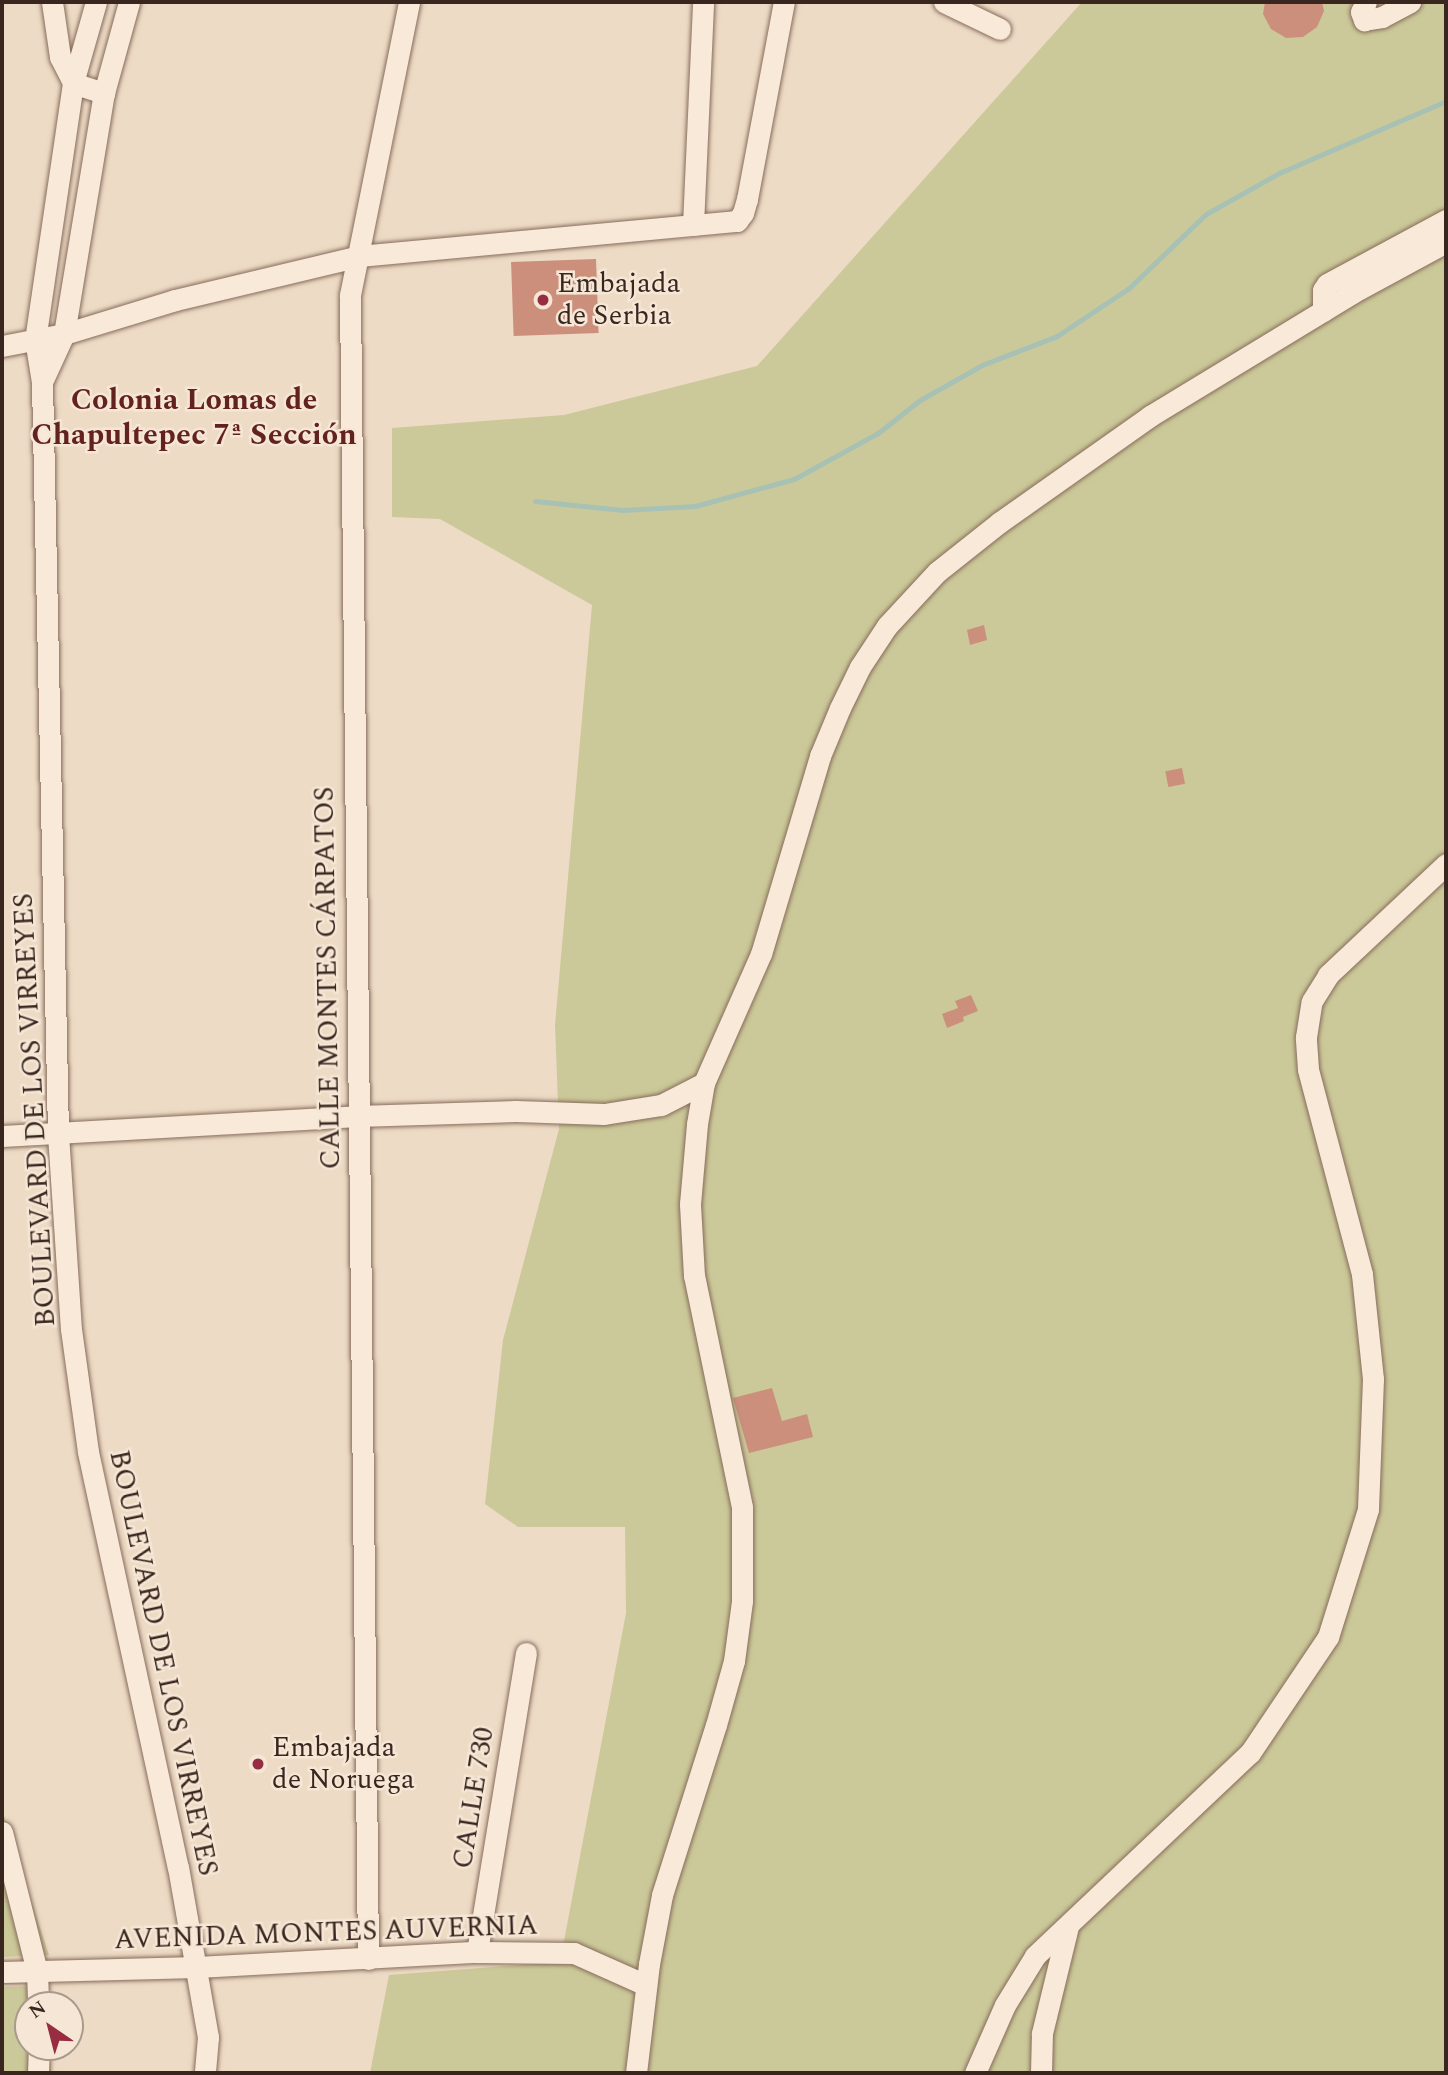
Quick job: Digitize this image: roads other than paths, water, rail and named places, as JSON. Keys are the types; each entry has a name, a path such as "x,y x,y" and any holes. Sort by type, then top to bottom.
{"street":[{"path":"52,2 60,57 73,83 104,93"},
{"name":"BOULEVARD DE LOS VIRREYES","path":"96,2 73,83 36,339 42,382 58,1134 71,1329 88,1452 197,1967 208,2037 205,2073"},
{"name":"BOULEVARD DE LOS VIRREYES","path":"42,382 64,334 104,93 129,2"},
{"name":"CALLE MONTES CÁRPATOS","path":"368,1959 350,295 409,2"},
{"path":"693,225 703,2"},
{"path":"2,346 64,334 175,300 359,256 737,221 743,213 747,199 784,2"},
{"path":"944,2 1000,29"},
{"path":"1366,2 1361,12 1364,20 1382,17 1410,2"},
{"path":"1323,311 1323,290 1327,284 1446,220"},
{"path":"636,2073 646,1985 662,1895 734,1661 742,1601 741,1507 699,1311 690,1240 692,1164 704,1083 761,954 820,756 860,667 887,626 937,572 1000,522 1150,416 1323,311 1446,242"},
{"path":"975,2073 1005,2005 1035,1955 1250,1753 1328,1637 1368,1509 1373,1379 1362,1274 1308,1069 1306,1037 1312,1001 1328,975 1446,864"},
{"path":"2,1136 357,1116 516,1111 604,1114 661,1105 704,1083"},
{"name":"CALLE 730","path":"477,1952 526,1653"},
{"path":"2,1832 37,1971 38,1991"},
{"path":"1041,2073 1042,2033 1051,1985 1069,1924"},
{"name":"AVENIDA MONTES AUVERNIA","path":"2,1972 197,1967 477,1952 574,1953 646,1985"}],"waterway":[{"path":"535,501 623,510 695,506 794,479 878,433 920,400 982,365 1057,336 1129,288 1206,214 1279,173 1446,101"}],"place":[{"name":"Embajada de Serbia","path":"543,300"},
{"name":"Embajada de Noruega","path":"258,1764"}],"district":[{"name":"Colonia Lomas de Chapultepec 7ª Sección","path":"194,417"}]}
